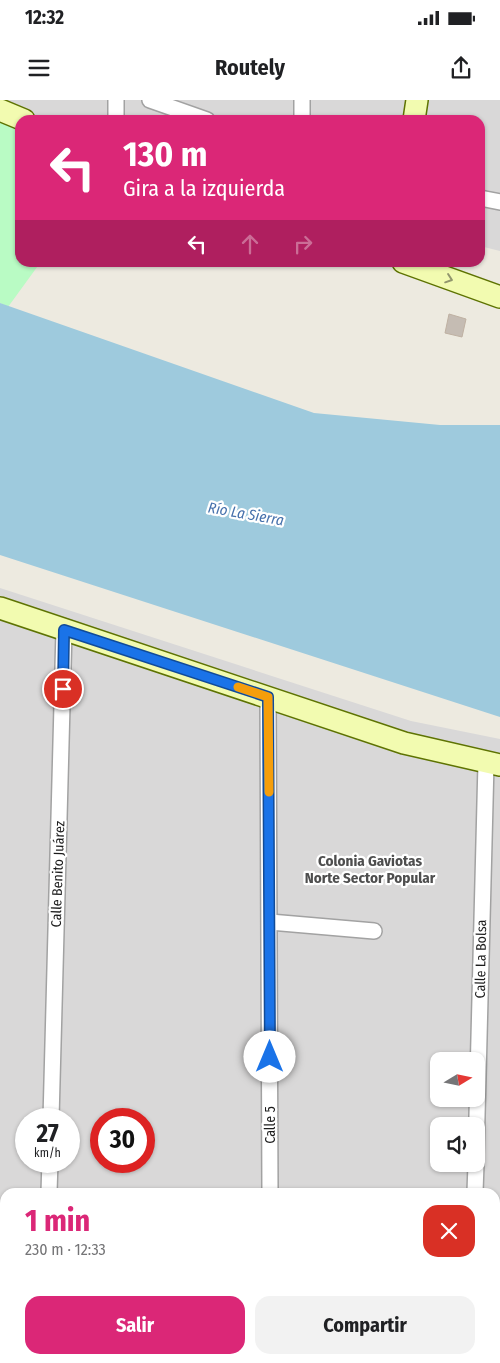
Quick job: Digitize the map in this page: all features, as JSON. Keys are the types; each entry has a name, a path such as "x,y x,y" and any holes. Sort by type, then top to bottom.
{"main road":[{"path":"415,115 417,100"},
{"path":"0,110 22,113"},
{"path":"417,267 500,297"},
{"path":"0,608 404,743 493,764"}],"street":[{"path":"116,100 116,115"},
{"path":"150,100 193,115"},
{"path":"302,100 302,115"},
{"path":"485,199 500,202"},
{"name":"Calle Benito Juárez","path":"51,1108 64,630"},
{"name":"Calle 5","path":"268,697 270,1188"},
{"name":"Calle La Bolsa","path":"478,1117 493,764"},
{"path":"270,922 374,931"},
{"path":"475,1188 476,1172"},
{"path":"50,1173 50,1188"}],"shaded area":[{"path":"0,100 500,100 500,251 485,247 485,115 22,115"},
{"path":"0,588 411,721 500,739 500,1188 0,1188"}],"green space":[{"path":"0,110 15,118 15,267 37,267 8,307 0,303"}],"water":[{"name":"Río La Sierra","path":"0,303 314,413 440,425 500,425 500,717 0,555"}],"building":[{"path":"449,314 466,319 462,337 445,333"}],"slow traffic":[{"path":"238,687 268,697 269,792"}],"district":[{"name":"Colonia Gaviotas Norte Sector Popular","path":"370,870"}],"route":[{"path":"63,689 64,630 268,697 270,1057"}]}
